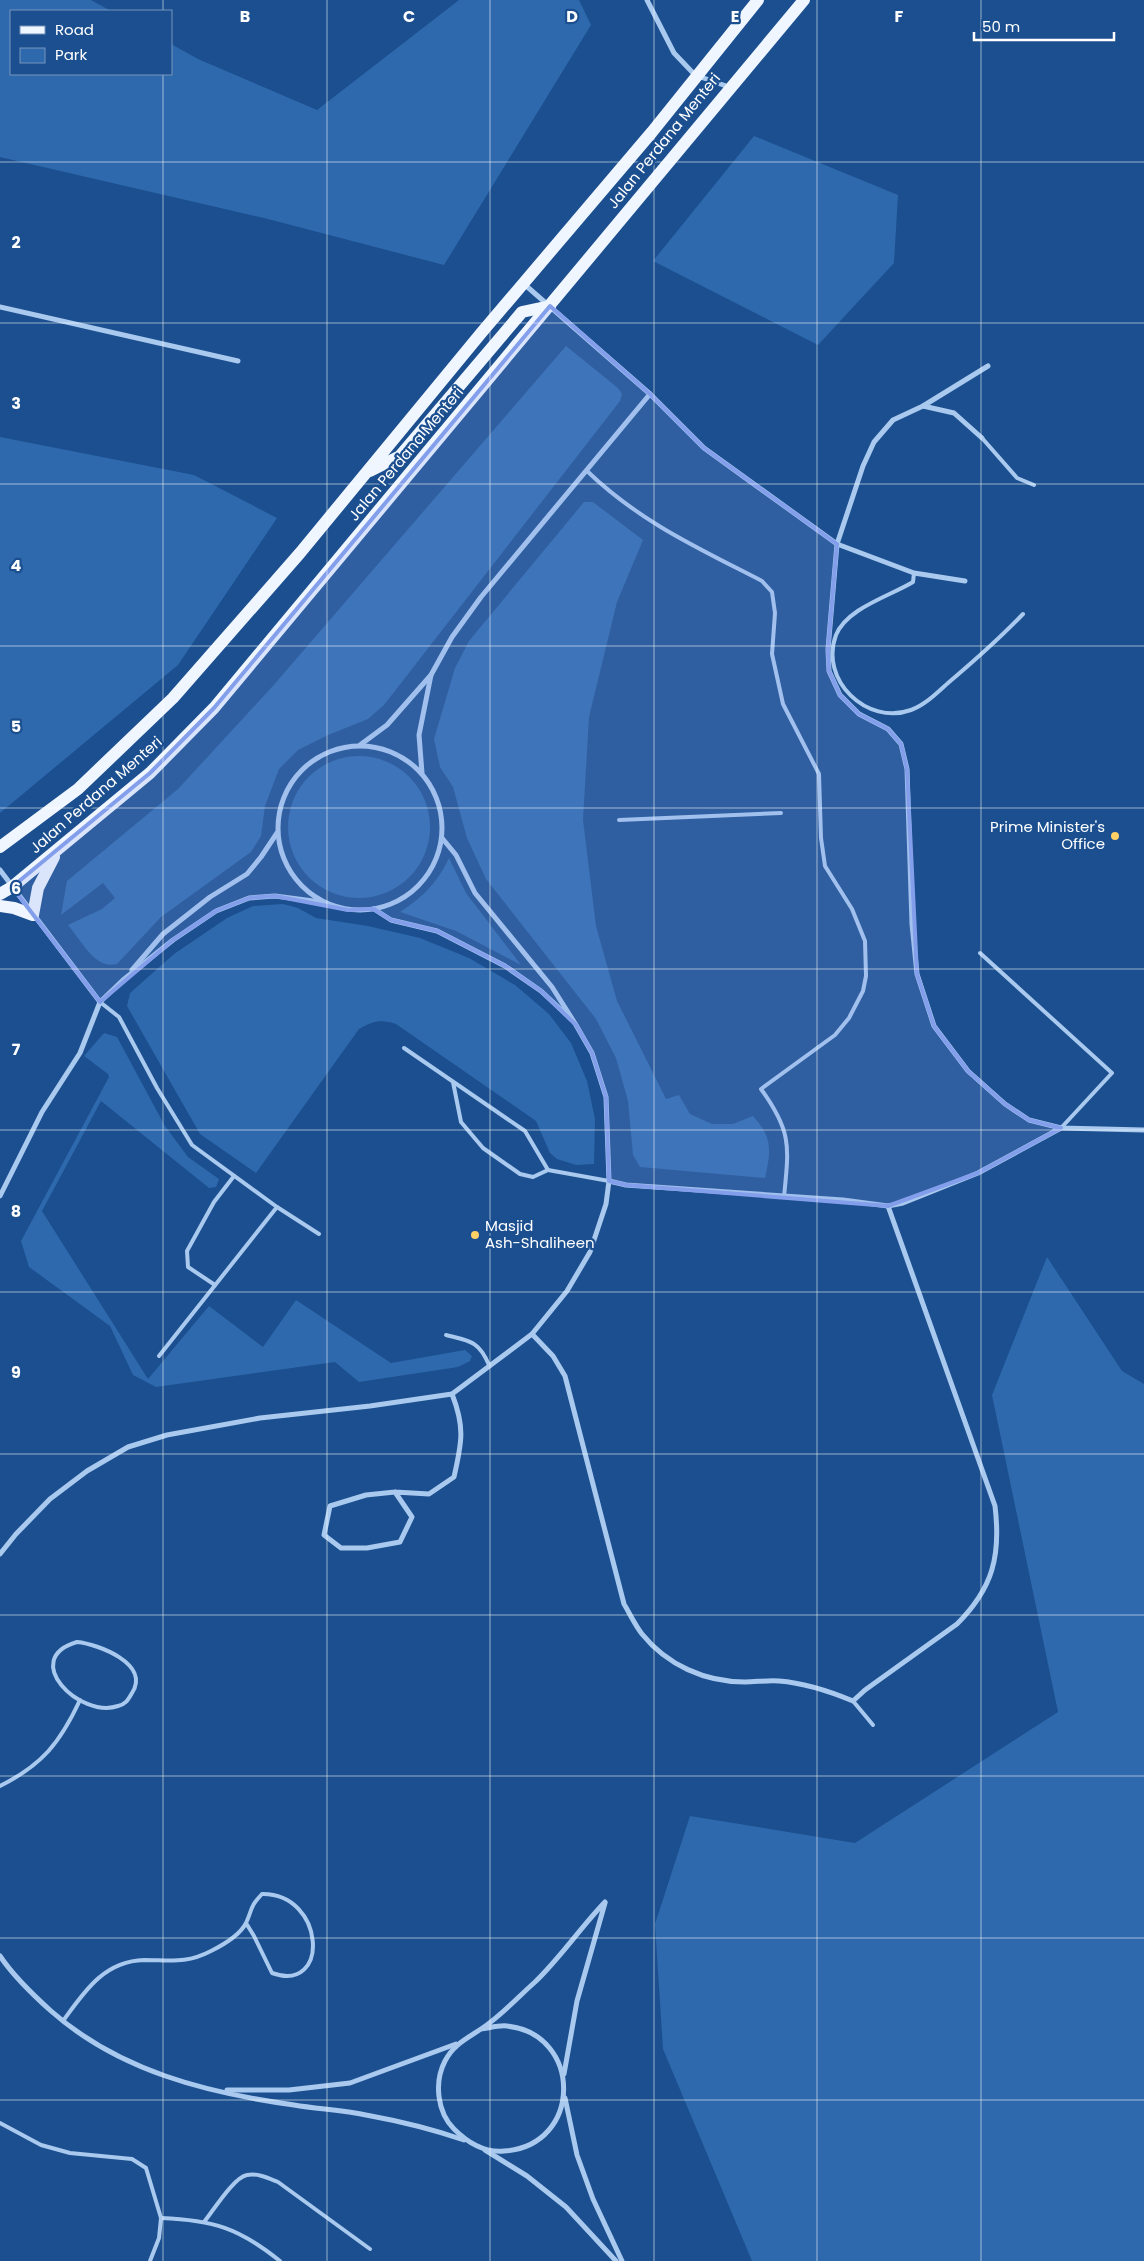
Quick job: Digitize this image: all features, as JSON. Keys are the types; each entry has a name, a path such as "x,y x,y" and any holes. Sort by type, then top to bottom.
{"main road":[{"name":"Jalan Perdana Menteri","path":"0,847 78,789 173,698 300,553 652,132 695,75 758,0"},
{"name":"Jalan Perdana Menteri","path":"0,894 12,887 150,773 214,708 550,306 729,87 804,0"},
{"path":"365,474 400,456 522,312 550,306"},
{"path":"0,906 14,908 34,915 38,888 59,849"}],"street":[{"path":"647,0 674,53 695,75 729,87"},
{"path":"523,284 650,394 704,448 837,544 914,573 965,581"},
{"path":"0,307 238,361"},
{"path":"988,366 923,406 893,420 874,442 863,466 837,544 828,649 830,671 840,695 860,714 888,728 901,744 907,770 912,924 917,974 934,1026 968,1070 1005,1104 1029,1120 1061,1128 1144,1130"},
{"path":"360,745 387,725 431,675 452,637 481,597 650,394"},
{"path":"923,406 954,413 982,438"},
{"path":"422,773 419,735 431,675"},
{"path":"0,1196 42,1112 80,1053 100,1002 123,980 173,940 208,916 249,898 275,896 323,902 348,910 374,909 399,900 420,885 435,863 442,838 441,814 434,792 422,773 404,758 383,748 360,745 333,749 309,762 290,782 279,806 277,833 284,861 300,885 323,902"},
{"path":"123,980 163,934 210,897 247,874 277,833"},
{"path":"0,1554 50,1498 87,1470 128,1447 167,1434 251,1419 370,1406 452,1394 532,1334 567,1291 590,1252 606,1204 609,1181 606,1097 592,1053 576,1024 552,987 476,893 456,855 442,838"},
{"path":"0,870 100,1002"},
{"path":"374,909 391,920 436,931 505,966 541,991 576,1024"},
{"path":"609,1181 784,1197 843,1200 888,1206 904,1203 978,1173 1061,1128"},
{"path":"532,1334 553,1356 565,1376 622,1596 641,1633 659,1652 677,1665 701,1675 722,1680 744,1682 778,1680 807,1685 853,1701 957,1624 970,1612 990,1578 997,1555 998,1532 995,1506 888,1206"},
{"path":"395,1492 412,1517 400,1542 367,1548 341,1548 324,1535 330,1506 366,1495 395,1492 429,1494 454,1477 461,1446 461,1418 452,1394"},
{"path":"214,2090 289,2090 350,2083 457,2044 481,2029 537,1980 605,1902 577,2001 564,2075 565,2096 577,2156 622,2261"},
{"path":"0,1956 33,1995 63,2021 87,2039 142,2068 176,2081 214,2090 423,2126 465,2140 484,2149 527,2176 566,2207 616,2261"},
{"path":"481,2029 507,2026 532,2034 552,2051 564,2075"},
{"path":"457,2044 444,2062 438,2083 440,2105 449,2124 465,2140"},
{"path":"484,2149 502,2152 520,2149 537,2141 551,2129 560,2113 565,2096"}],"lane":[{"path":"982,438 1017,478 1034,485"},
{"path":"587,470 652,523 679,540 762,581 772,592 776,613 772,654 776,680 783,704 819,774 821,838 825,866 852,909 865,940 866,976 858,1000 849,1018 835,1036 761,1089 784,1126 788,1150 784,1197"},
{"path":"914,573 913,582 854,613 836,634 832,658 841,685 851,698 868,709 891,715 918,706 994,645 1023,614"},
{"path":"619,820 781,813"},
{"path":"980,954 1112,1074 1061,1128"},
{"path":"100,1002 119,1017 157,1088 192,1145 277,1207 319,1234"},
{"path":"404,1048 525,1131 548,1170"},
{"path":"452,1082 461,1122 483,1148 520,1174 533,1177 548,1170 609,1181"},
{"path":"215,1285 188,1267 187,1251 214,1202 234,1176"},
{"path":"158,1356 277,1207"},
{"path":"446,1335 473,1342 484,1352 490,1365"},
{"path":"77,1642 92,1644 117,1656 128,1664 136,1676 134,1690 125,1704 112,1708 96,1706 80,1700 64,1690 55,1678 53,1666 56,1654 64,1646 77,1642"},
{"path":"0,1786 24,1774 48,1752 67,1726 80,1700"},
{"path":"853,1701 873,1725"},
{"path":"63,2021 85,1990 104,1972 126,1963 144,1960 188,1961 211,1951 233,1937 246,1924 251,1905 262,1894 277,1894 291,1900 302,1911 314,1939 312,1956 306,1970 294,1977 282,1977 272,1973 246,1924"},
{"path":"0,2123 41,2146 70,2153 132,2159 146,2168 161,2218 159,2238 150,2261"},
{"path":"204,2222 234,2184 246,2175 262,2175 278,2182 370,2249"},
{"path":"161,2218 204,2222 233,2230 260,2245 280,2261"}],"highlighted area":[{"path":"550,306 650,394 704,448 837,544 828,649 829,671 840,695 859,714 888,729 901,744 907,769 917,974 934,1026 968,1071 1005,1104 1029,1120 1061,1128 978,1173 888,1206 626,1185 609,1181 606,1097 592,1053 576,1025 541,991 505,966 437,931 391,920 374,909 348,910 275,896 249,898 216,911 173,940 100,1002 12,887 150,773 214,708"}],"green space":[{"path":"0,0 91,0 109,10 10,10 10,75 172,75 172,45 198,59 317,110 459,0 579,0 591,25 444,265 264,218 0,157"},
{"path":"754,136 898,195 894,263 818,345 653,261"},
{"path":"566,346 618,388 622,394 620,401 384,705 368,719 328,735 298,750 279,769 265,806 261,836 251,852 161,917 117,964 109,965 95,958 83,946 68,925 102,909 115,898 103,883 61,915 67,881 178,789 272,687"},
{"path":"0,437 194,475 277,518 178,665 0,813"},
{"path":"584,502 593,502 643,540 617,602 589,717 583,820 596,926 617,1001 666,1099 679,1095 690,1114 712,1124 733,1124 753,1116 764,1131 769,1145 765,1178 640,1167 633,1155 628,1101 616,1058 596,1019 486,879 467,838 453,787 440,767 434,739 455,668 469,641"},
{"path":"359,756 373,757 386,761 409,777 425,800 429,813 429,841 425,854 409,877 386,893 373,897 359,898 345,897 332,893 309,877 293,854 289,841 288,827 289,813 293,800 309,777 332,761 345,757"},
{"path":"449,858 466,893 521,965 456,931 400,912 429,889 440,875"},
{"path":"283,904 298,908 316,918 368,926 420,938 469,958 515,985 549,1014 571,1043 587,1081 595,1119 594,1164 576,1165 557,1159 550,1153 536,1121 396,1024 381,1021 359,1029 256,1173 200,1134 127,1006 130,993 174,954 227,918 253,906"},
{"path":"104,1033 117,1037 165,1126 188,1157 219,1179 216,1187 209,1188 101,1101 42,1211 148,1379 209,1306 263,1347 296,1300 391,1363 465,1350 472,1356 470,1361 458,1367 359,1382 335,1362 156,1387 133,1375 110,1326 29,1267 21,1241 109,1077 108,1074 84,1056"},
{"path":"1047,1257 1122,1371 1144,1384 1144,2261 752,2261 663,2049 655,1924 690,1816 855,1843 1058,1712 992,1395"}],"place":[{"name":"Prime Minister's Office","path":"1115,836"},
{"name":"Masjid Ash-Shaliheen","path":"475,1235"}]}
